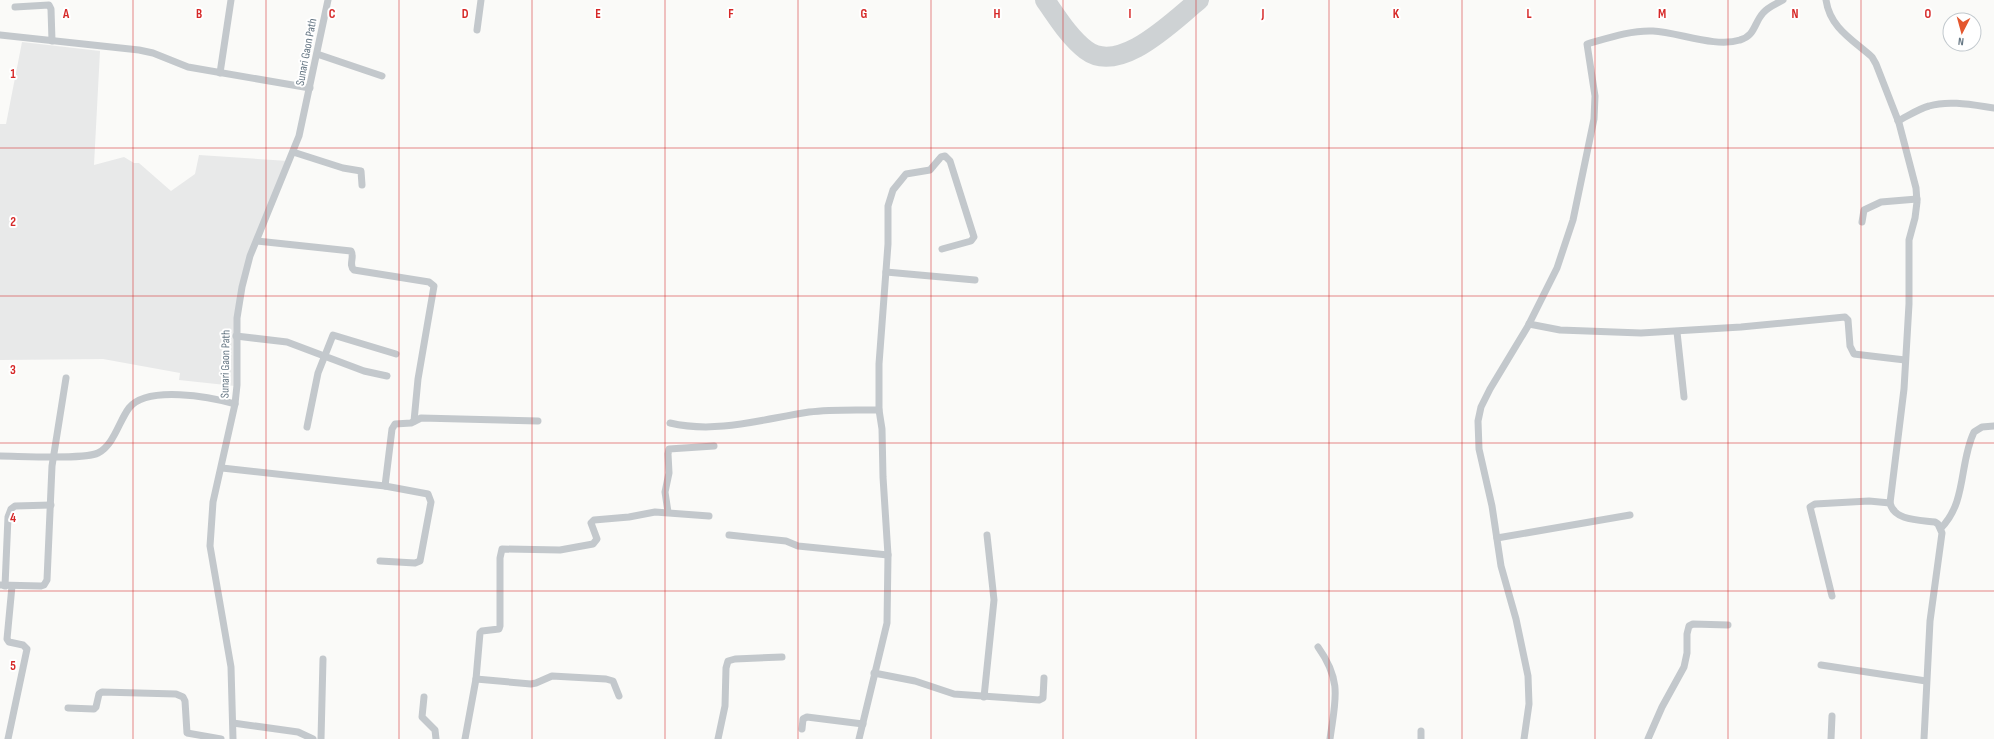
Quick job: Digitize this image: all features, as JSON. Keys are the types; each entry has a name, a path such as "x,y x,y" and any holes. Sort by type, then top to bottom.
{"street":[{"path":"220,73 231,0"},
{"name":"Sunari Gaon Path","path":"233,739 231,667 210,546 213,502 222,468 235,404 237,378 237,318 242,287 250,256 293,152 303,121 328,0"},
{"path":"477,30 481,0"},
{"path":"1524,739 1529,704 1528,676 1516,619 1501,566 1497,538 1479,449 1478,421 1481,407 1490,389 1529,324 1557,268 1573,220 1594,119 1595,96 1587,44 1642,31 1654,31 1697,39 1724,42 1740,41 1748,37 1754,31 1763,12 1783,0"},
{"path":"1826,0 1831,18 1836,27 1872,57 1876,64 1898,121 1916,188 1917,198 1915,218 1908,250 1910,304 1906,360 1890,503 1891,509 1898,516 1935,522 1941,528 1942,538 1930,622 1924,739"},
{"path":"15,7 49,5 51,9 52,41"},
{"path":"0,35 139,50 154,53 188,67 310,88"},
{"path":"317,54 382,76"},
{"path":"1898,121 1927,106 1939,104 1968,104 1994,108"},
{"path":"293,152 343,168 361,171 362,185"},
{"path":"859,739 887,623 888,556 883,477 882,429 879,410 879,364 886,272 888,206 893,190 906,174 930,170 941,157 945,156 950,161 974,237 971,241 942,249"},
{"path":"1862,222 1864,210 1878,202 1917,198"},
{"path":"257,241 351,251 353,255 351,266 354,270 429,282 434,286 418,379 414,421"},
{"path":"886,272 975,280"},
{"path":"1529,324 1560,330 1600,332 1677,332 1844,317 1848,320 1850,346 1854,354 1906,360"},
{"path":"1677,332 1684,397"},
{"path":"307,427 315,384 334,334 396,354"},
{"path":"236,336 287,342 364,371 387,376"},
{"path":"6,586 41,586 46,583 51,505 51,472 66,378"},
{"path":"0,456 91,455 102,450 110,440 129,408 142,399 153,396 206,397 235,404"},
{"path":"670,423 685,427 708,427 740,424 809,412 879,410"},
{"path":"385,486 393,426 395,424 411,423 421,418 538,421"},
{"path":"1941,528 1951,516 1958,502 1974,432 1982,427 1994,426"},
{"path":"668,512 665,492 669,473 669,449 714,446"},
{"path":"222,468 385,486 425,492 430,496 431,502 420,560 415,563 380,561"},
{"path":"1832,596 1810,507 1815,504 1869,501 1890,503"},
{"path":"8,739 27,649 23,645 9,642 7,638 6,586 8,517 11,508 15,506 51,505"},
{"path":"464,739 476,679 480,633 482,631 497,630 500,628 502,602 500,558 502,549 560,550 587,545 596,541 591,524 592,520 668,512 708,516"},
{"path":"1497,538 1630,515"},
{"path":"0,534 8,533"},
{"path":"984,697 994,600 987,534"},
{"path":"729,536 786,541 798,546 888,556"},
{"path":"1648,739 1662,707 1684,667 1689,626 1693,624 1728,625"},
{"path":"1318,647 1330,668 1335,689 1336,705 1330,739"},
{"path":"718,739 725,706 726,668 728,661 735,659 782,657"},
{"path":"321,739 323,659"},
{"path":"1821,665 1926,681"},
{"path":"874,673 915,681 944,692 984,697 1041,699 1044,678"},
{"path":"476,679 531,684 552,676 606,678 613,681 619,696"},
{"path":"68,708 94,709 96,707 99,694 102,692 176,694 185,701 187,733 221,739"},
{"path":"424,697 422,717 435,730 436,739"},
{"path":"1831,739 1832,716"},
{"path":"802,729 804,719 807,717 863,724"},
{"path":"233,723 298,732 312,739"}],"shaded area":[{"path":"22,42 100,51 94,165 124,157 134,163 139,163 171,191 195,174 199,155 288,161 251,247 235,315 235,386 179,380 180,373 103,359 0,360 0,124 6,124"}],"taxiway":[{"path":"1045,0 1074,39 1086,50 1100,56 1114,56 1130,51 1146,42 1176,20 1199,0"}]}
